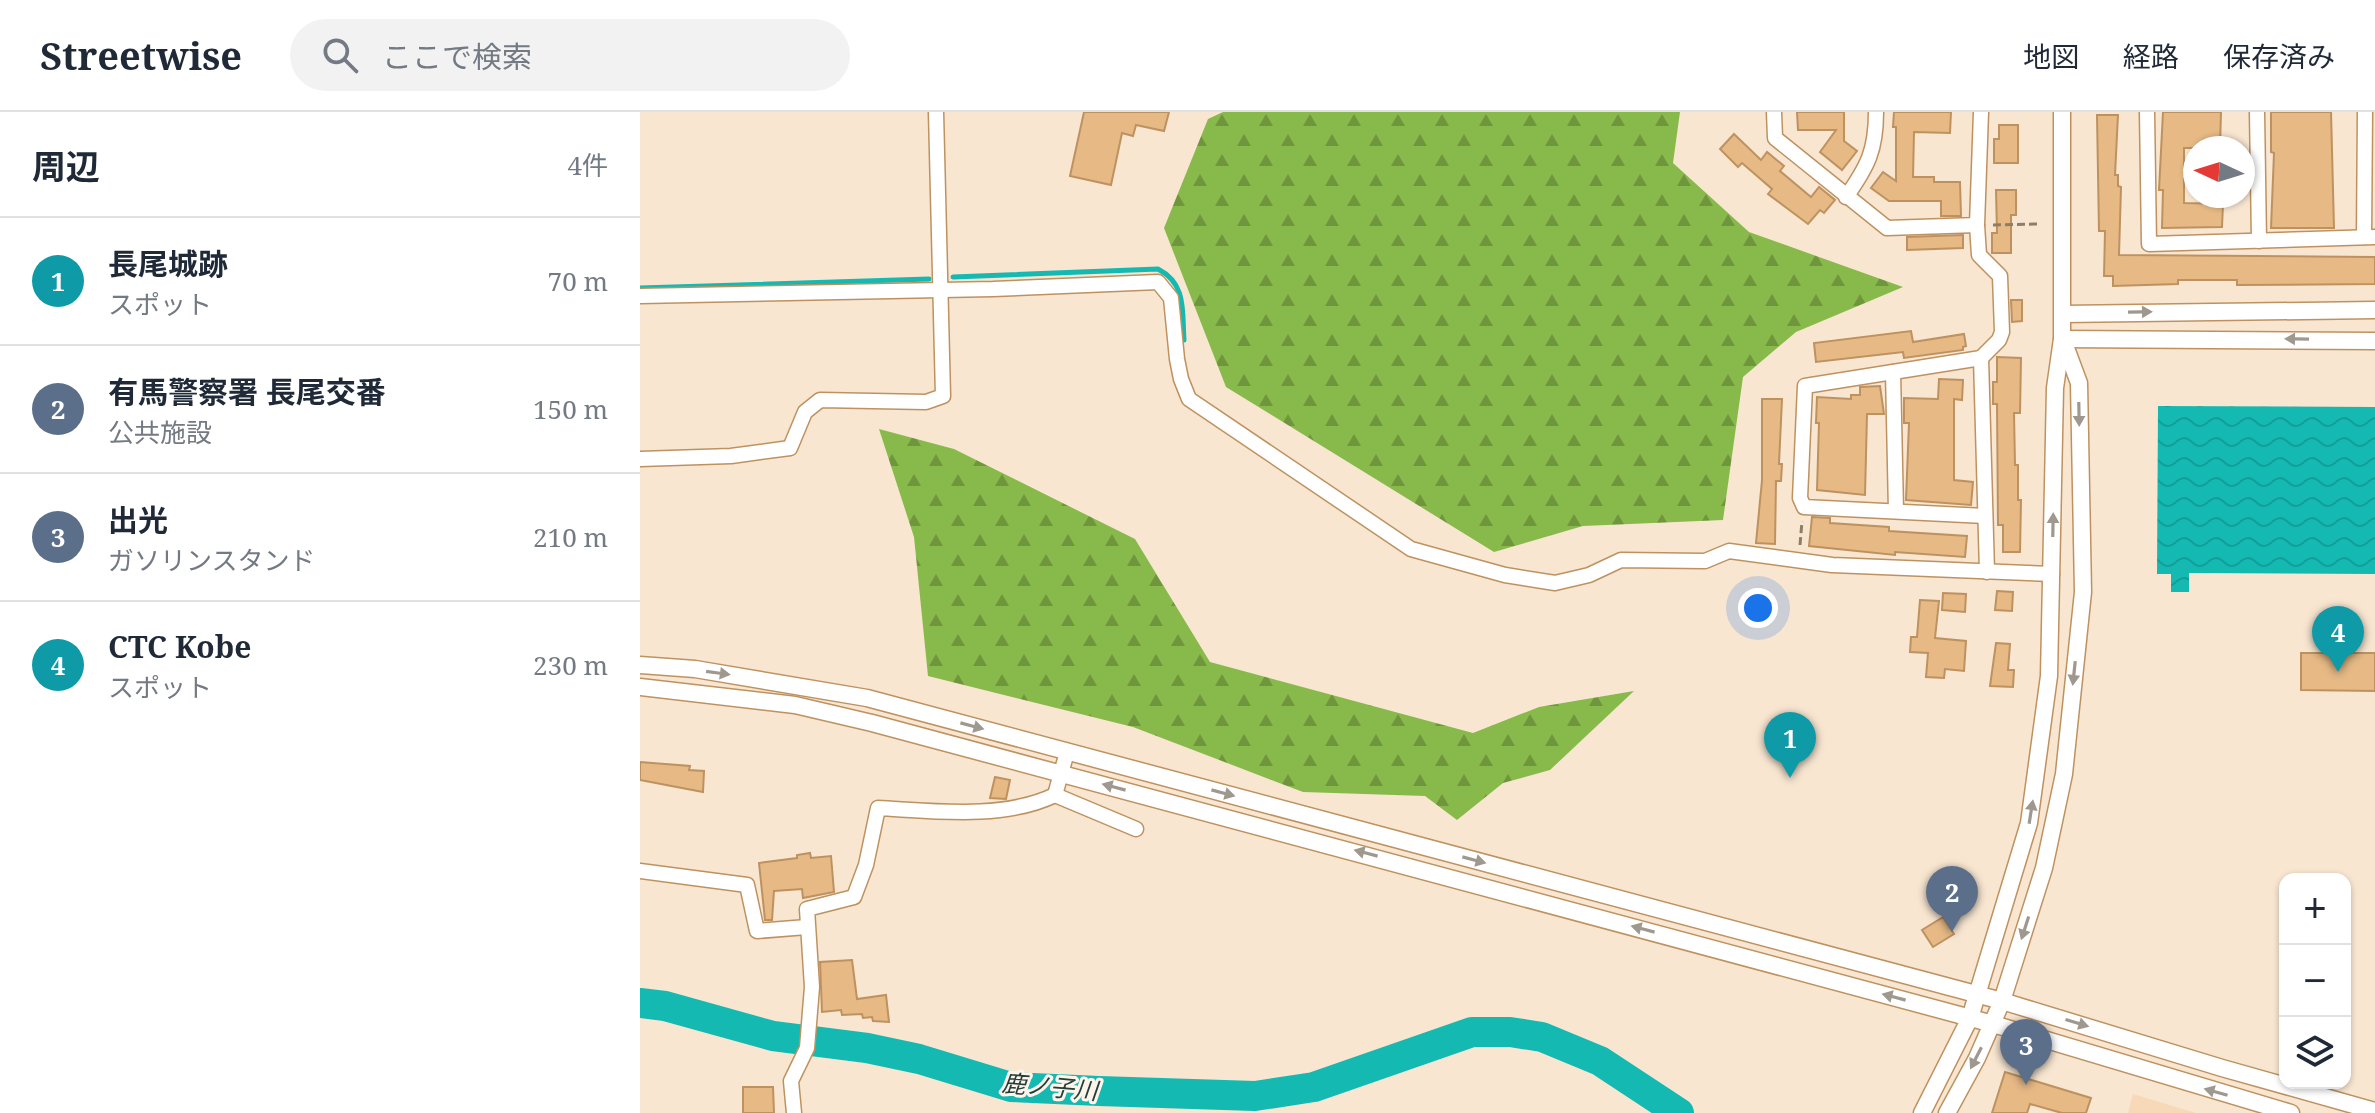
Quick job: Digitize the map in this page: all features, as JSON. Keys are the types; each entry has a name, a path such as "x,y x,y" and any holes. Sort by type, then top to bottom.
{"street":[{"path":"640,459 731,456 790,448 805,412 820,400 926,402 943,396 936,112"},
{"path":"1774,112 1775,138 1887,228 1977,225"},
{"path":"1846,197 1868,166 1876,139 1876,112"},
{"path":"1981,112 1977,225 1979,255 2000,276 2002,332 1999,340 1981,358 1805,386 1800,498 1804,507 1985,516"},
{"path":"1922,1113 1970,1018 2029,823 2049,676 2055,388 2063,314 2062,112"},
{"path":"2147,112 2149,244 2370,237 2370,151 2365,112"},
{"path":"2257,112 2259,241"},
{"path":"640,296 1158,282 1171,298 1181,379 1189,399 1411,549 1505,575 1555,583 1589,575 1621,560 1705,561 1729,551 1832,565 2052,574"},
{"path":"2063,314 2375,310"},
{"path":"2062,339 2375,341"},
{"path":"1947,1113 2002,1001 2044,868 2064,774 2083,592 2079,383 2062,339"},
{"path":"1981,358 1987,572"},
{"path":"1893,372 1896,511"},
{"path":"640,665 695,669 867,698 1977,994 2375,1111"},
{"path":"640,687 795,705 872,723 1993,1024 2291,1113"},
{"path":"794,1113 791,1081 807,1048 812,987 807,909 854,897 866,865 878,808 968,812 1039,803 1055,795 1067,752"},
{"path":"1055,795 1136,829"},
{"path":"640,871 747,885 757,931 807,927"}],"path":[{"path":"1977,225 2037,224"},
{"path":"1798,561 1804,507"}],"shaded area":[{"path":"2133,1094 2196,1113 2128,1113"}],"green space":[{"path":"1223,112 1680,112 1673,163 1749,232 1903,287 1796,332 1743,377 1723,520 1583,526 1494,552 1226,387 1164,228 1208,119"},
{"path":"879,429 954,449 1135,539 1210,662 1473,733 1539,707 1634,691 1550,770 1503,783 1457,820 1425,796 1303,792 1133,727 928,676 914,537"}],"water":[{"path":"2158,406 2375,407 2375,574 2189,573 2189,592 2171,592 2171,574 2157,574"}],"building":[{"path":"1084,112 1169,112 1164,131 1136,125 1133,136 1122,133 1111,185 1070,176"},
{"path":"1797,112 1844,112 1844,141 1857,151 1842,170 1820,152 1836,130 1798,130"},
{"path":"1894,112 1951,112 1950,133 1914,132 1913,177 1934,177 1934,182 1960,182 1961,216 1941,216 1941,201 1889,201 1871,188 1883,172 1896,181"},
{"path":"2163,112 2221,112 2220,136 2183,136 2183,208 2223,208 2222,227 2162,228 2163,190 2159,190"},
{"path":"2271,112 2331,112 2334,228 2271,228 2274,153 2271,152"},
{"path":"2097,115 2118,115 2115,175 2118,175 2118,186 2121,187 2119,255 2375,257 2375,284 2237,285 2237,280 2178,280 2178,284 2113,286 2113,276 2104,276 2105,231 2099,231"},
{"path":"1999,125 2018,125 2018,163 1994,163 1994,139 1999,139"},
{"path":"1734,134 1761,160 1767,152 1784,166 1780,171 1811,197 1819,187 1835,200 1824,213 1820,210 1808,224 1768,194 1772,189 1742,163 1738,167 1720,149"},
{"path":"1996,190 2016,190 2016,215 2011,215 2011,253 1992,253 1992,233 1997,233"},
{"path":"1963,235 1963,248 1907,250 1907,237"},
{"path":"2011,300 2022,300 2022,321 2012,322"},
{"path":"1911,331 1913,342 1964,334 1966,346 1963,350 1904,358 1903,352 1816,362 1814,343"},
{"path":"1997,357 2021,358 2020,413 2014,413 2015,465 2018,465 2018,500 2021,500 2020,552 2003,552 2003,525 1998,525 1997,404 1993,404"},
{"path":"1939,379 1963,380 1962,400 1954,399 1954,480 1973,482 1971,505 1906,500 1909,423 1904,423 1904,398 1938,399"},
{"path":"1880,386 1884,414 1867,414 1865,495 1817,490 1817,397 1851,399 1851,395 1860,395 1860,387"},
{"path":"1762,399 1782,399 1779,464 1782,464 1781,481 1776,481 1775,544 1756,543 1762,480"},
{"path":"1812,517 1830,518 1830,523 1889,527 1889,531 1967,536 1965,557 1895,552 1895,555 1809,546"},
{"path":"1997,591 2013,592 2012,611 1995,610"},
{"path":"1943,593 1966,594 1965,612 1942,610"},
{"path":"1920,600 1939,601 1935,638 1966,641 1964,671 1945,669 1944,678 1926,677 1928,653 1910,652 1911,637 1917,637"},
{"path":"1996,643 2010,644 2008,670 2014,670 2013,687 1990,686"},
{"path":"2301,653 2375,653 2375,691 2301,690"},
{"path":"640,762 690,766 689,770 704,771 703,792 640,780"},
{"path":"995,777 1010,780 1006,799 990,798"},
{"path":"810,853 811,858 831,856 834,892 803,898 802,889 774,891 772,920 765,920 759,863 797,858 797,855"},
{"path":"1943,917 1954,934 1933,947 1922,930"},
{"path":"852,960 857,999 886,995 889,1022 873,1021 872,1017 863,1018 862,1014 842,1015 841,1010 822,1012 820,962"},
{"path":"2005,1072 2091,1098 2086,1113 2062,1113 2030,1104 2027,1113 1992,1113"},
{"path":"743,1087 773,1087 774,1113 743,1113"}],"waterway":[{"path":"953,277 1158,269 1174,282 1178,290 1183,309 1184,340"},
{"path":"640,288 929,279"},
{"name":"鹿ノ子川","path":"640,1003 665,1006 773,1036 867,1048 919,1059 1011,1087 1099,1091 1255,1096 1314,1087 1472,1032 1510,1032 1542,1037 1600,1061 1679,1113"}],"place":[{"name":"CTC Kobe","path":"2338,672"},
{"name":"長尾城跡","path":"1790,778"},
{"name":"有馬警察署 長尾交番","path":"1952,932"},
{"name":"出光","path":"2026,1085"}]}
